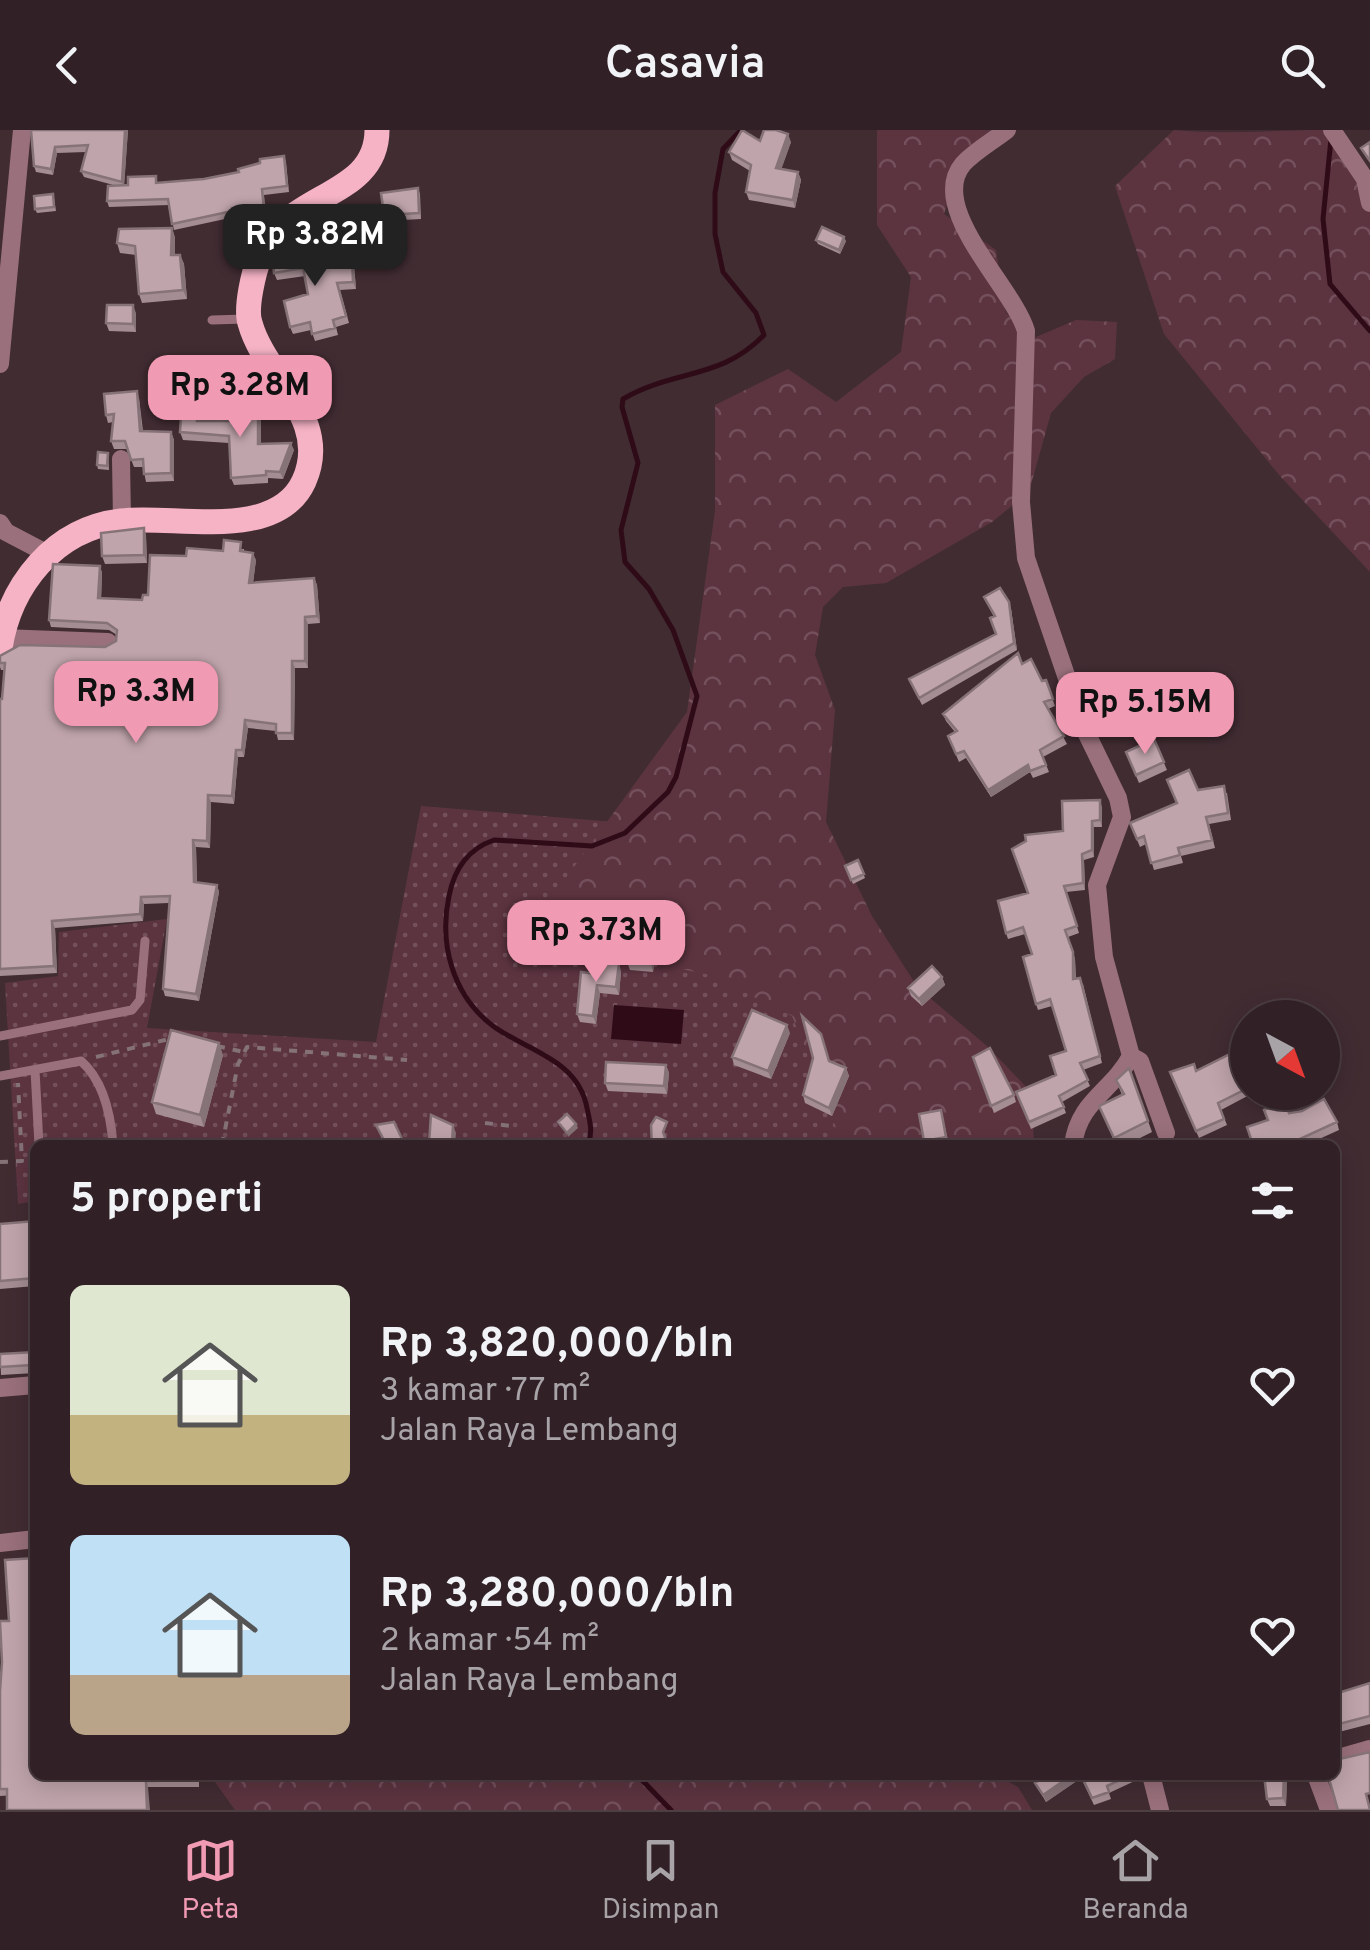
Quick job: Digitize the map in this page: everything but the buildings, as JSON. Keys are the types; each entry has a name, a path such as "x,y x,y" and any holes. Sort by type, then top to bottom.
{"main road":[{"path":"1,643 12,602 38,562 90,530 122,520 166,524 260,517 283,505 303,483 311,434 264,356 248,320 260,256 282,220 348,184 372,161 376,130"}],"street":[{"path":"0,364 22,130"},
{"path":"1007,130 963,164 954,184 970,237 1020,310 1026,331 1021,502 1026,558 1084,728 1118,798 1122,817 1097,885 1104,958 1131,1056 1123,1072 1078,1120 1074,1140"},
{"path":"1332,130 1364,179 1370,203"},
{"path":"121,459 122,520"},
{"path":"0,524 6,532 48,554"},
{"path":"1,643 108,642"},
{"path":"1131,1056 1140,1061 1166,1133"},
{"path":"0,1388 30,1385"},
{"path":"0,1543 30,1540"},
{"path":"1340,1758 1370,1748"},
{"path":"1151,1780 1160,1810"},
{"path":"1318,1780 1329,1810"}],"lane":[{"path":"212,320 248,320"},
{"path":"0,1036 132,1010 140,1000 145,941"},
{"path":"0,1076 82,1061 92,1072 111,1117 112,1140"},
{"path":"35,1070 38,1140"}],"path":[{"path":"82,1061 168,1036 187,1040"},
{"path":"206,1044 244,1052"},
{"path":"223,1140 238,1064 244,1052 255,1045 407,1060"},
{"path":"0,1162 22,1161 17,1073"},
{"path":"485,1123 512,1126"}],"green space":[{"path":"877,130 996,130 958,171 944,214 996,250 1006,312 1029,340 1076,320 1117,322 1115,359 1084,377 1051,413 1029,492 992,522 886,583 843,587 823,607 815,655 835,710 826,822 872,916 918,988 987,1046 1032,1093 1034,1140 841,1140 792,1016 710,975 610,954 567,956 543,950 555,893 687,712 715,511 715,405 788,369 836,402 901,352 911,277 877,225"},
{"path":"1174,130 1324,130 1370,191 1370,572 1280,476 1164,334 1115,186"},
{"path":"421,806 786,836 951,1140 30,1140 30,1202 18,1204 5,983 58,976 59,932 167,919 147,1028 376,1042"},
{"path":"1005,1780 1018,1787 1032,1810 235,1810 215,1782"}],"shaded area":[{"path":"614,1005 684,1010 681,1044 611,1039"}],"waterway":[{"path":"589,1140 587,1108 573,1078 549,1058 493,1026 467,999 452,967 446,914 454,878 464,862 485,844 494,840 592,846 625,833 668,792 676,777 697,696 673,630 649,589 625,562 621,530 638,463 622,407 623,399 642,389 731,360 764,335 756,313 723,272 715,234 715,193 723,149 741,130"},
{"path":"1331,139 1323,219 1330,284 1370,331"},
{"path":"642,1780 671,1810"}]}
